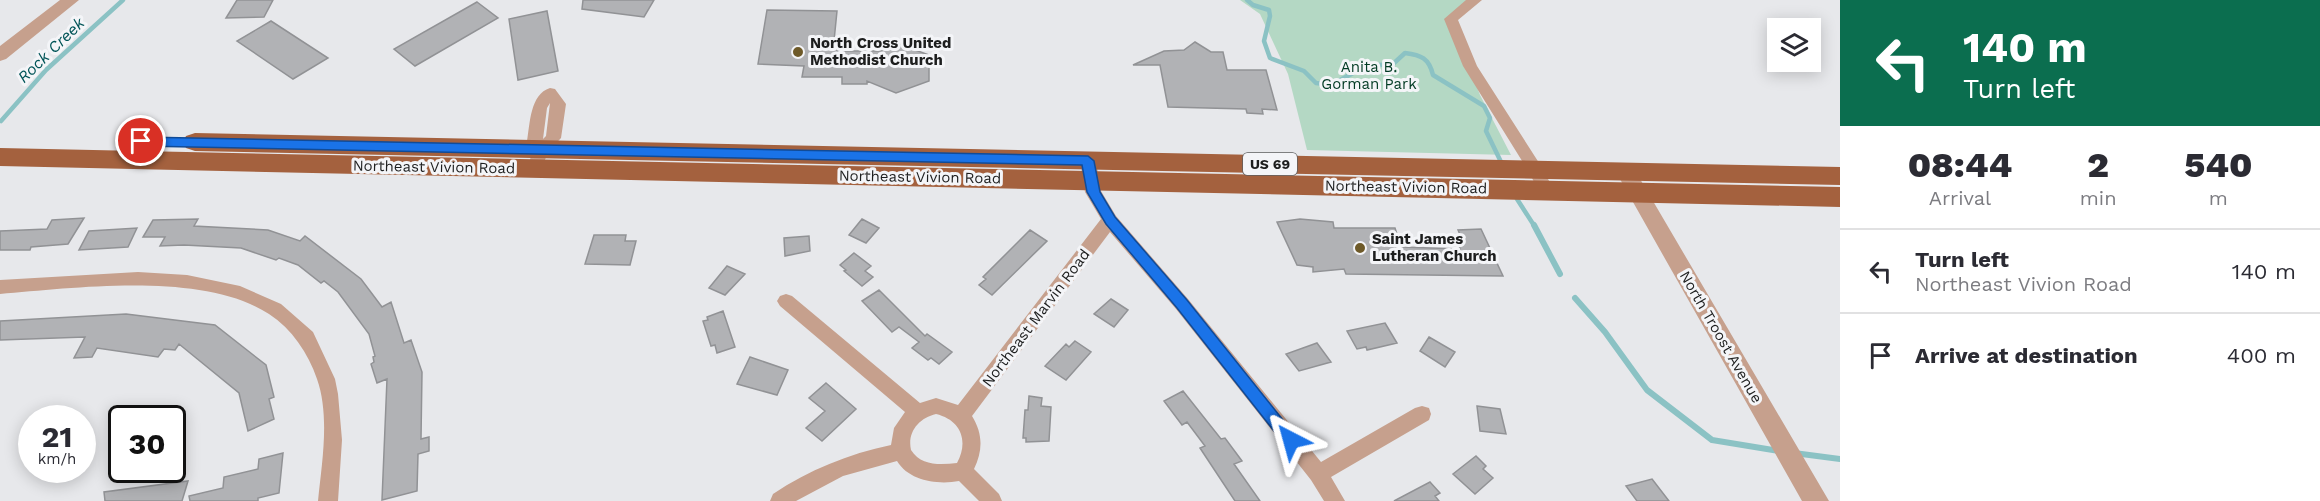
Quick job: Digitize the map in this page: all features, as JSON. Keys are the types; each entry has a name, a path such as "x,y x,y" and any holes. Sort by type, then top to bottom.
{"main road":[{"name":"Northeast Vivion Road","path":"0,139 538,159 666,172 1089,171 1541,180 1632,182 1840,197"},
{"name":"Northeast Vivion Road","path":"0,157 538,159 699,152 1089,171"},
{"path":"666,172 699,152"},
{"name":"Northeast Vivion Road","path":"1632,182 1840,176"}],"street":[{"path":"0,55 71,0"},
{"path":"1475,0 1451,19 1470,66 1541,180"},
{"path":"1089,171 1093,192 1110,220 1182,304 1318,474 1335,501"},
{"name":"North Troost Avenue","path":"1632,182 1816,501"},
{"name":"Northeast Marvin Road","path":"962,415 1110,220"},
{"path":"0,287 132,278 164,279 221,288 271,307 286,317 305,336 315,351 326,377 330,396 332,451 328,501"},
{"path":"786,301 918,412"},
{"path":"936,406 950,408 962,415 968,423 972,449 971,459 963,471 948,475 927,472 910,463 901,451 902,431 918,412 936,406"},
{"path":"1318,474 1422,414"},
{"path":"780,501 828,471 853,462 901,451"},
{"path":"963,471 992,501"}],"green space":[{"name":"Anita B. Gorman Park","path":"1240,0 1475,0 1451,20 1480,95 1511,155 1307,150 1288,74 1260,14"}],"building":[{"path":"237,0 273,0 264,17 226,18"},
{"path":"583,0 654,0 644,17 582,9"},
{"path":"477,2 498,18 415,66 394,49"},
{"name":"North Cross United Methodist Church","path":"767,10 837,11 834,41 838,41 837,51 879,51 899,44 929,55 929,81 896,93 867,81 867,84 842,84 842,77 802,77 804,66 758,64"},
{"path":"547,11 558,71 518,80 509,19"},
{"path":"271,21 328,58 293,79 237,41"},
{"path":"1195,42 1211,52 1223,52 1227,70 1266,70 1277,110 1262,109 1263,114 1247,113 1246,109 1168,107 1160,65 1133,65 1164,51 1184,50"},
{"path":"84,218 68,244 31,247 30,250 0,250 0,231 47,229 52,220"},
{"path":"198,219 194,226 268,230 300,241 305,236 361,279 382,307 391,302 404,343 411,340 422,372 421,439 429,437 429,451 418,454 417,491 382,500 387,379 377,383 371,364 375,356 369,334 338,292 324,281 321,283 298,265 279,258 276,260 241,248 160,246 165,237 143,237 153,220"},
{"path":"862,219 879,228 866,243 849,235"},
{"name":"Saint James Lutheran Church","path":"1300,219 1333,222 1334,228 1395,228 1401,247 1460,249 1458,243 1464,244 1458,230 1481,229 1503,276 1346,274 1344,269 1313,272 1313,267 1297,265 1277,222"},
{"path":"137,228 128,247 79,250 89,231"},
{"path":"1030,230 1047,241 992,295 979,285 986,279 983,277"},
{"path":"594,235 626,235 625,241 636,241 630,265 585,264"},
{"path":"809,236 810,251 785,256 784,238"},
{"path":"854,253 871,266 865,271 873,277 862,286 840,265"},
{"path":"727,266 745,274 725,295 709,288"},
{"path":"879,290 925,336 927,334 952,352 939,364 931,358 928,360 912,348 919,342 899,327 892,332 862,301"},
{"path":"1111,299 1128,310 1114,327 1094,314"},
{"path":"723,311 735,347 717,353 715,345 711,346 703,321"},
{"path":"126,314 215,325 266,365 274,397 269,399 274,419 248,431 239,393 179,344 175,350 164,349 158,357 97,348 92,357 74,358 85,337 0,340 0,321"},
{"path":"1385,323 1397,343 1367,350 1366,347 1357,349 1347,331"},
{"path":"1429,337 1455,352 1445,367 1420,351"},
{"path":"1075,341 1091,352 1066,380 1045,366 1066,344 1069,347"},
{"path":"1317,343 1331,362 1299,371 1286,354"},
{"path":"750,357 788,370 777,395 737,384"},
{"path":"826,383 856,409 822,441 806,428 825,411 809,398"},
{"path":"1183,391 1221,439 1225,438 1242,461 1234,464 1260,501 1235,501 1200,448 1205,446 1187,422 1182,425 1164,401"},
{"path":"1029,396 1042,398 1041,406 1051,407 1049,441 1026,442 1026,438 1023,438 1025,410 1028,410"},
{"path":"1477,406 1500,409 1506,434 1480,431"},
{"path":"283,453 279,493 258,498 258,501 190,501 189,496 223,488 224,477 258,469 259,459"},
{"path":"1476,456 1486,466 1483,469 1493,478 1475,494 1453,474"},
{"path":"1652,479 1669,501 1637,501 1626,486"},
{"path":"188,481 182,501 105,501 104,492"},
{"path":"1430,482 1440,493 1435,496 1439,501 1394,501"}],"waterway":[{"name":"Rock Creek","path":"1,121 46,70 123,0"},
{"path":"1247,0 1253,5 1269,10 1270,16 1264,41 1270,58 1304,71 1316,83 1331,85 1366,66 1393,64 1405,53 1423,58 1427,61 1433,75 1484,106 1490,118 1486,131 1501,162"},
{"path":"1517,199 1535,227"},
{"path":"1534,225 1560,274"},
{"path":"1575,298 1605,332 1647,390 1712,440 1779,451"},
{"path":"1794,453 1840,459"}],"place":[{"name":"North Cross United Methodist Church","path":"798,52"},
{"name":"Saint James Lutheran Church","path":"1360,248"}],"route":[{"path":"141,141 1088,161 1093,192 1101,208 1182,304 1291,440"}]}
